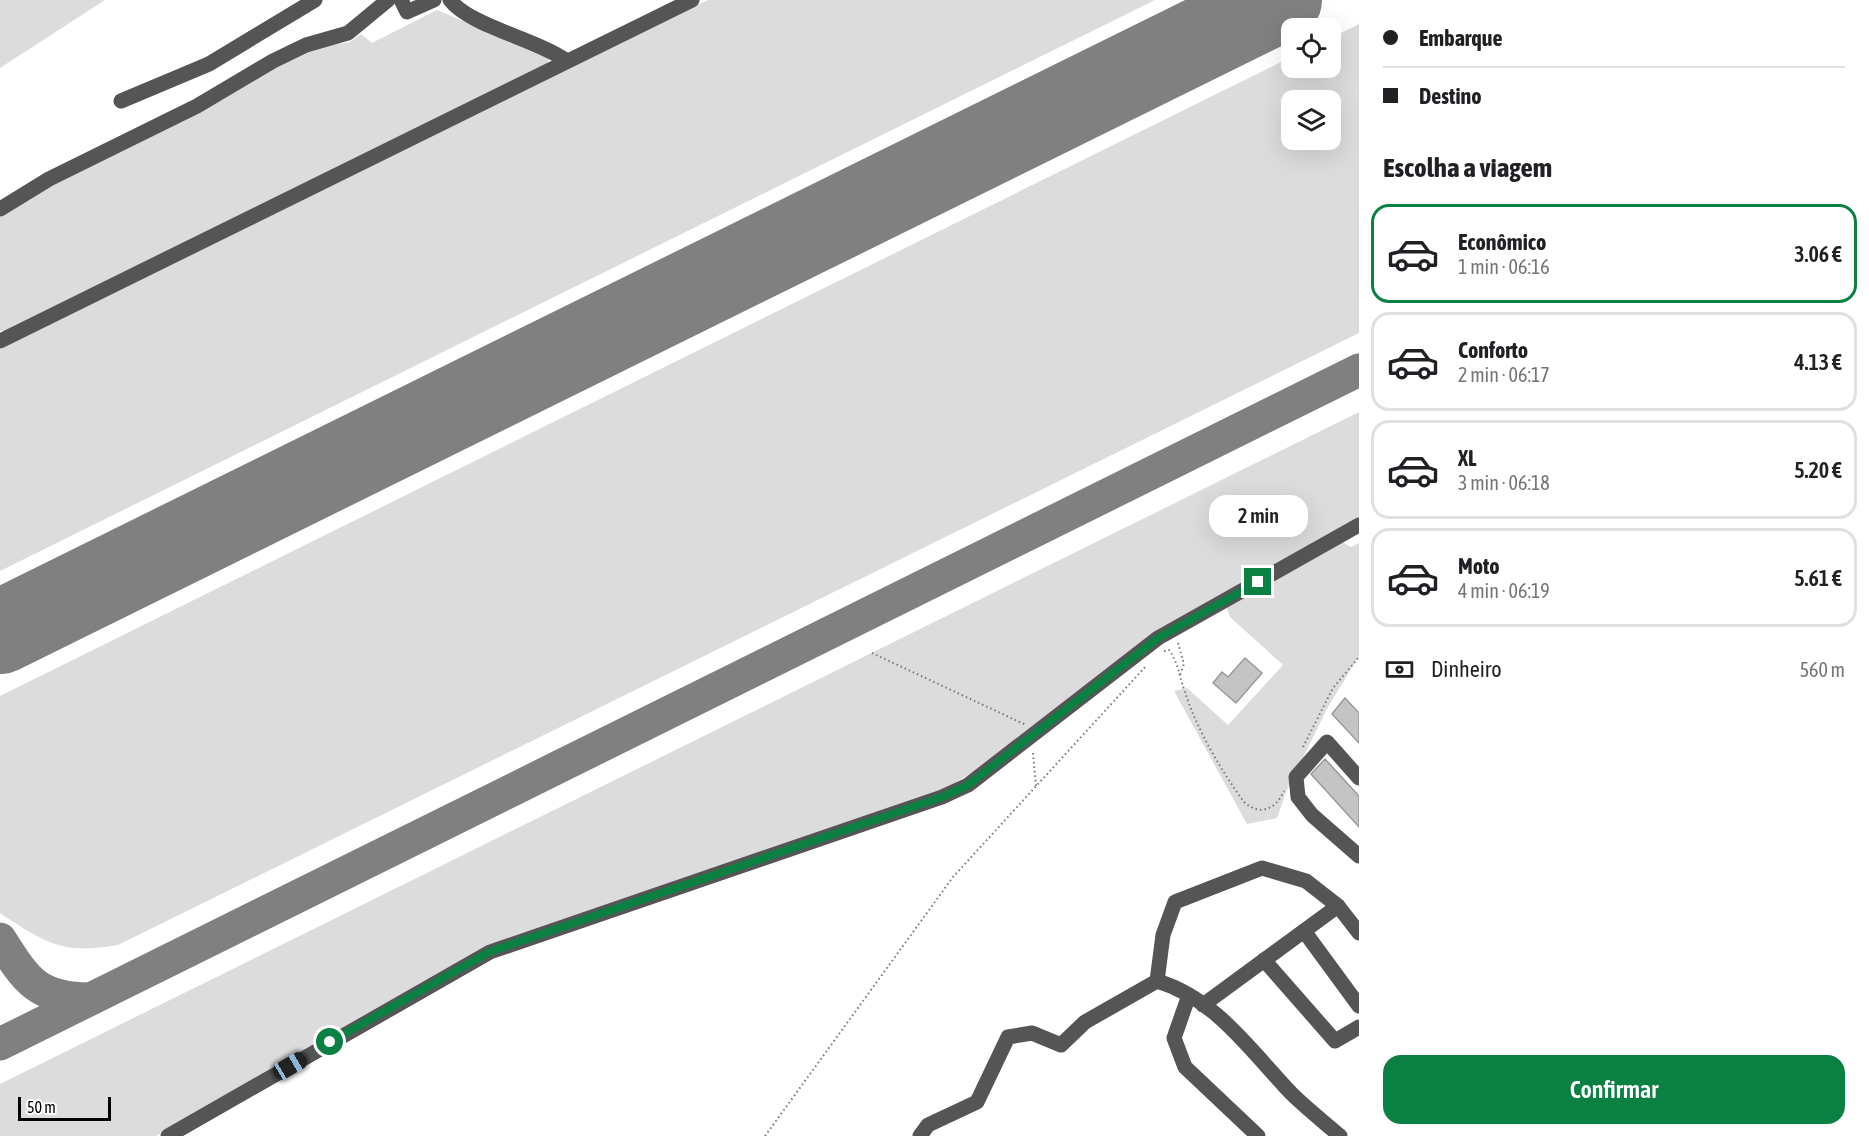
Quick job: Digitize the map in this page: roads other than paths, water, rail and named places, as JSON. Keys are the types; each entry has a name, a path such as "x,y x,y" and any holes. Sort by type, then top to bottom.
{"street":[{"path":"121,101 209,64 315,0"},
{"path":"0,209 49,179 197,106 273,61 306,45 348,33 388,0"},
{"path":"401,0 407,12 434,0"},
{"path":"450,0 465,13 550,50 567,61"},
{"path":"0,341 692,0"},
{"path":"168,1136 489,952 942,797 968,785 1158,638 1359,525"},
{"path":"1359,778 1327,742 1296,777 1298,797 1312,815 1359,856"},
{"path":"1157,981 1163,935 1175,902 1262,868 1306,881 1338,906 1358,930"},
{"path":"1203,1005 1338,906"},
{"path":"1304,931 1359,1006"},
{"path":"1264,960 1335,1041 1359,1027"},
{"path":"920,1136 928,1125 977,1102 1008,1037 1032,1033 1061,1045 1085,1022 1157,981 1176,986 1226,1022 1293,1095 1340,1136"},
{"path":"1188,995 1174,1038 1185,1067 1258,1136"}]}
